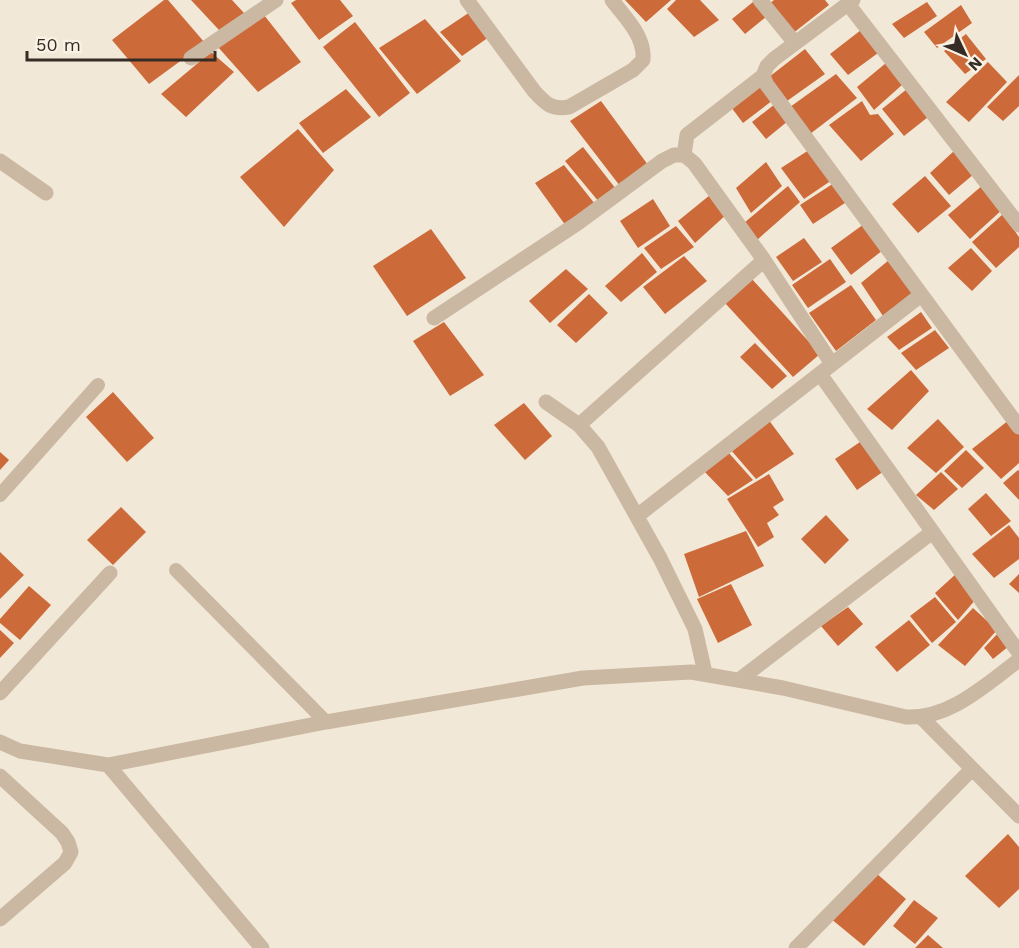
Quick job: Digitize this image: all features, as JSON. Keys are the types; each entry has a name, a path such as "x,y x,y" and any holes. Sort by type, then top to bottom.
{"street":[{"path":"191,58 276,0"},
{"path":"467,0 534,91 545,103 558,109 569,107 633,70 643,60 644,49 641,39 612,0"},
{"path":"760,0 795,43"},
{"path":"684,154 687,135 763,76 767,66 795,43 850,2 1019,225"},
{"path":"763,76 767,85 1019,427"},
{"path":"435,318 578,223 662,161 674,155 684,154 694,163 764,260 826,369 932,532 1019,653"},
{"path":"0,161 46,193"},
{"path":"579,425 764,260"},
{"path":"637,516 921,295"},
{"path":"546,402 592,437 637,516 695,629 698,672"},
{"path":"739,680 932,532"},
{"path":"0,693 110,573"},
{"path":"0,742 20,751 108,765 326,722 583,678 698,672 783,688 871,710 922,718 952,708 1019,660"},
{"path":"922,718 1019,816"},
{"path":"108,765 262,948"},
{"path":"796,948 972,769"},
{"path":"0,776 62,833 71,852 65,863 0,919"}],"lane":[{"path":"0,495 98,385"},
{"path":"176,570 326,722"}],"building":[{"path":"164,0 168,0 205,43 149,84 112,40"},
{"path":"191,0 232,0 244,13 219,30"},
{"path":"296,0 340,0 353,16 319,40 291,3"},
{"path":"625,0 671,0 646,22"},
{"path":"676,0 700,0 719,20 694,37 667,9"},
{"path":"774,0 825,0 829,5 792,34 769,4"},
{"path":"753,2 766,17 745,34 732,19"},
{"path":"927,2 937,16 904,38 892,24"},
{"path":"961,5 972,23 937,48 924,32"},
{"path":"470,12 489,37 462,56 440,32"},
{"path":"264,15 301,62 258,92 218,47"},
{"path":"425,19 461,61 417,94 379,48"},
{"path":"355,22 410,93 379,117 323,47"},
{"path":"861,30 878,53 848,75 830,54"},
{"path":"966,34 986,59 965,74 944,51"},
{"path":"805,49 825,74 787,101 769,77"},
{"path":"211,52 234,72 186,117 161,94"},
{"path":"988,62 1007,82 969,122 946,102"},
{"path":"886,63 903,84 874,110 857,87"},
{"path":"836,74 857,98 810,134 790,107"},
{"path":"1019,75 1019,106 1003,121 987,107"},
{"path":"763,85 773,100 743,123 731,107"},
{"path":"346,89 371,117 323,153 299,123"},
{"path":"907,89 928,117 904,136 882,109"},
{"path":"601,101 648,165 620,186 570,121"},
{"path":"862,101 870,115 878,114 894,134 861,161 829,125"},
{"path":"775,104 788,121 766,139 752,122"},
{"path":"298,129 334,170 284,227 240,177"},
{"path":"583,147 616,189 599,202 565,161"},
{"path":"809,150 832,180 804,199 781,168"},
{"path":"954,151 974,174 949,195 930,173"},
{"path":"766,162 782,186 751,213 736,188"},
{"path":"564,165 595,204 566,226 535,183"},
{"path":"925,176 951,206 918,233 892,204"},
{"path":"834,183 848,201 813,224 800,205"},
{"path":"984,184 1004,208 970,239 948,215"},
{"path":"788,186 800,202 757,240 744,223"},
{"path":"710,195 727,214 695,243 678,221"},
{"path":"653,199 670,226 638,248 620,221"},
{"path":"1003,214 1019,237 1019,247 996,268 972,242"},
{"path":"864,224 883,250 851,275 831,248"},
{"path":"676,226 694,247 661,269 644,248"},
{"path":"431,229 466,278 407,316 373,266"},
{"path":"804,238 822,262 793,281 776,257"},
{"path":"971,248 992,271 972,291 948,268"},
{"path":"642,253 657,272 621,302 605,286"},
{"path":"684,256 707,281 665,314 643,287"},
{"path":"830,259 846,282 808,308 792,285"},
{"path":"889,260 915,292 885,319 861,283"},
{"path":"566,269 588,289 550,323 529,301"},
{"path":"751,278 820,354 793,377 725,303"},
{"path":"851,285 876,320 836,351 809,313"},
{"path":"589,294 608,313 576,343 557,325"},
{"path":"921,312 932,328 899,350 887,337"},
{"path":"444,322 484,375 450,396 413,341"},
{"path":"935,330 949,348 916,370 901,353"},
{"path":"755,343 787,376 772,389 740,357"},
{"path":"911,370 929,391 892,430 867,409"},
{"path":"113,392 154,438 127,462 86,417"},
{"path":"524,403 552,436 525,460 494,425"},
{"path":"768,419 794,454 756,479 730,449"},
{"path":"938,419 964,447 936,473 907,448"},
{"path":"1009,420 1019,433 1019,463 1001,479 972,449"},
{"path":"863,440 884,471 857,490 835,459"},
{"path":"966,450 984,468 962,488 944,471"},
{"path":"0,452 9,460 0,470"},
{"path":"728,452 753,480 728,496 702,469"},
{"path":"1019,471 1019,500 1003,483"},
{"path":"941,472 958,489 934,510 916,495"},
{"path":"769,474 784,500 773,507 779,515 767,523 774,537 758,547 727,499"},
{"path":"986,493 1011,521 991,536 968,509"},
{"path":"121,507 146,532 113,565 87,540"},
{"path":"826,515 849,540 825,564 801,539"},
{"path":"1009,525 1019,538 1019,559 994,578 972,554"},
{"path":"746,531 764,566 699,597 684,554"},
{"path":"0,552 24,575 0,599"},
{"path":"957,573 976,599 958,620 935,593"},
{"path":"1019,574 1019,593 1009,584"},
{"path":"731,584 752,625 718,643 697,599"},
{"path":"29,586 51,605 20,640 0,623 0,619"},
{"path":"935,597 956,622 932,643 910,616"},
{"path":"848,607 863,624 838,646 821,626"},
{"path":"973,608 997,630 965,666 938,645"},
{"path":"909,620 930,645 897,672 875,647"},
{"path":"0,630 14,643 0,658"},
{"path":"999,632 1009,646 993,659 984,648"},
{"path":"1008,834 1019,847 1019,889 999,908 965,876"},
{"path":"876,873 906,899 864,946 830,918"},
{"path":"914,900 938,918 915,944 893,926"},
{"path":"928,935 943,948 915,948"}]}
